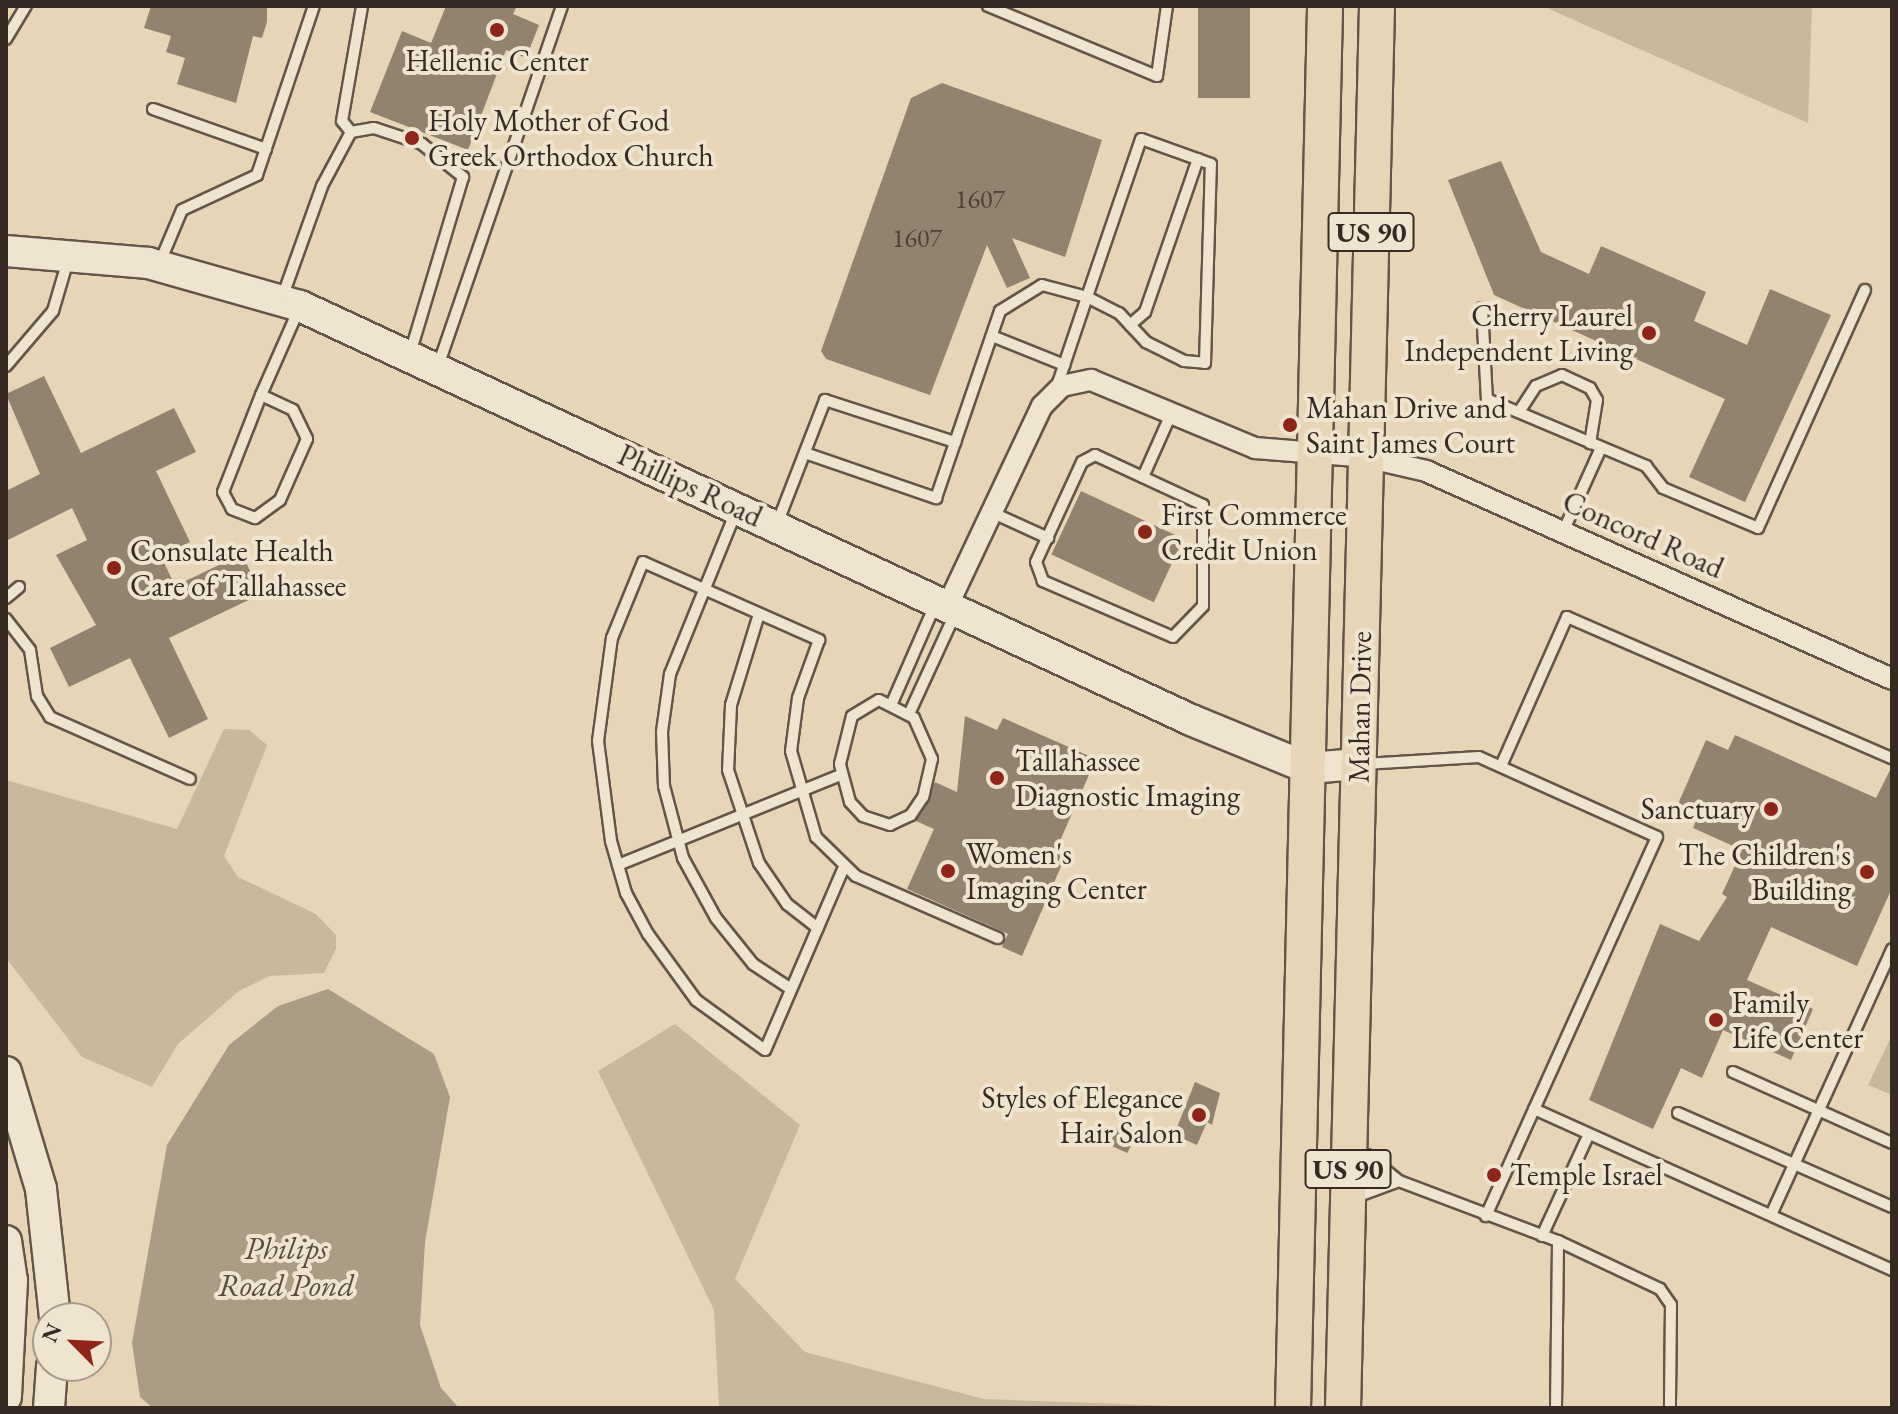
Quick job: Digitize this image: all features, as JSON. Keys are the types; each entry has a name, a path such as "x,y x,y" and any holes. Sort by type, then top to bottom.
{"main road":[{"name":"Mahan Drive","path":"1293,1408 1325,6"},
{"name":"Mahan Drive","path":"1343,1408 1377,6"},
{"path":"1324,43 1376,44"},
{"path":"1298,1164 1348,1157"}],"street":[{"name":"Phillips Road","path":"6,251 70,254 159,265 291,303 437,367 945,608 1308,768 1359,764"},
{"name":"Concord Road","path":"1056,391 1091,380 1255,448 1366,457 1426,471 1892,679"},
{"path":"945,608 1042,406 1056,391"},
{"path":"6,1072 41,1189 53,1302"},
{"path":"6,1241 12,1281 6,1397"},
{"path":"49,1408 51,1382"}],"lane":[{"path":"6,39 26,6"},
{"path":"159,265 182,210 257,175 314,6"},
{"path":"351,132 342,121 362,6"},
{"path":"437,367 562,6"},
{"path":"988,6 1157,76 1167,6"},
{"path":"153,109 266,149"},
{"path":"351,132 374,128 422,144 463,177 410,355"},
{"path":"261,395 293,410 307,439 275,509 255,518 232,509 223,492 261,395 291,303 322,186 351,132"},
{"path":"805,453 936,498 1000,311 1042,285 1087,297 1130,325 1146,342 1184,361 1205,363 1211,164 1141,139 1087,297 1064,365 1056,391"},
{"path":"1130,325 1145,312 1198,159"},
{"path":"6,366 53,311 70,254"},
{"path":"1482,308 1487,399 1646,466 1663,488 1758,528 1865,290"},
{"path":"992,336 1064,365"},
{"path":"1519,412 1536,386 1562,375 1590,388 1597,400 1590,443"},
{"path":"776,527 825,400 955,442"},
{"path":"1143,477 1171,414"},
{"path":"1563,532 1601,448"},
{"path":"1095,455 1143,477 1203,505 1203,606 1189,628 1173,637 1158,635 1043,581 1036,562 1082,462 1095,455"},
{"path":"737,509 702,588 670,674 662,732 664,786 677,841 731,939 753,964 791,989"},
{"path":"991,512 1048,538"},
{"path":"844,867 765,1050 722,1023 696,1000 648,934 618,865 598,741 612,638 643,562 819,640 793,727 799,792 816,837 844,867 998,938"},
{"path":"6,598 19,587"},
{"path":"892,703 945,608"},
{"path":"909,714 945,608"},
{"path":"759,614 741,662 728,727 728,770 740,816 771,884 818,928"},
{"path":"1501,766 1567,617 1892,758"},
{"path":"6,619 30,650 37,696 50,717 190,779"},
{"path":"879,700 892,703 909,714 932,759 931,777 911,815 890,825 863,816 850,802 841,775 841,747 852,716 879,700"},
{"path":"1359,764 1467,757 1501,766 1657,837 1486,1216"},
{"path":"618,865 841,775"},
{"path":"1771,1215 1892,949"},
{"path":"1733,1072 1892,1143"},
{"path":"1534,1109 1892,1270"},
{"path":"1678,1113 1892,1207"},
{"path":"1542,1236 1589,1134"},
{"path":"1348,1157 1367,1155 1399,1181 1558,1241 1660,1289 1671,1305 1670,1408"},
{"path":"1348,1200 1399,1181"},
{"path":"1556,1408 1558,1241"}],"shaded area":[{"path":"1543,6 1812,6 1808,123 1585,25"},
{"path":"224,729 249,730 267,745 224,856 238,877 316,914 336,935 336,949 324,973 270,976 239,991 178,1044 152,1087 82,1057 6,958 6,780 177,829"},
{"path":"675,1024 800,1125 735,1279 805,1352 984,1399 1230,1408 719,1408 714,1310 598,1071"},
{"path":"1892,1035 1892,1095 1868,1085"}],"water":[{"name":"Philips Road Pond","path":"328,989 434,1054 450,1097 425,1242 420,1325 441,1388 459,1408 153,1408 140,1397 132,1343 167,1145 229,1045 278,1006"}],"building":[{"path":"151,6 267,6 267,22 262,38 253,36 236,103 177,84 185,58 166,52 171,36 144,28"},
{"name":"Holy Mother of God Greek Orthodox Church","path":"446,6 517,6 513,14 539,25 526,58 506,50 468,150 370,112 402,31 431,43"},
{"path":"1198,6 1250,6 1250,98 1198,98"},
{"path":"942,83 1102,140 1065,257 1012,238 1030,278 1007,288 987,245 930,395 826,359 821,351 911,98"},
{"name":"Cherry Laurel Independent Living","path":"1501,161 1541,252 1589,274 1601,246 1706,292 1694,321 1747,345 1770,289 1831,315 1745,502 1689,477 1725,399 1494,295 1448,180"},
{"name":"Consulate Health Care of Tallahassee","path":"44,376 81,453 174,408 196,452 156,471 190,542 161,556 175,586 242,554 261,594 169,638 208,719 169,738 130,658 69,687 50,648 96,625 56,555 87,540 72,508 6,541 6,491 40,474 6,394"},
{"path":"1081,491 1183,539 1154,602 1051,554"},
{"path":"965,716 997,730 1003,718 1096,759 1056,850 1066,855 1022,956 1002,947 1008,934 907,889 934,829 916,821 935,782 957,792"},
{"path":"1735,735 1876,798 1892,766 1892,888 1857,966 1771,927 1747,980 1813,1009 1791,1060 1723,1030 1702,1078 1681,1068 1653,1129 1589,1100 1660,924 1699,941 1727,897 1722,894 1742,850 1693,828 1699,814 1678,804 1706,740 1728,750"},
{"name":"Styles of Elegance Hair Salon","path":"1195,1082 1220,1093 1212,1125 1207,1122 1197,1145 1174,1135"},
{"path":"1119,1123 1137,1131 1128,1153 1109,1145"}],"place":[{"name":"Hellenic Center","path":"497,30"},
{"name":"Holy Mother of God Greek Orthodox Church","path":"412,138"},
{"name":"Cherry Laurel Independent Living","path":"1649,333"},
{"name":"Mahan Drive and Saint James Court","path":"1290,425"},
{"name":"First Commerce Credit Union","path":"1145,532"},
{"name":"Consulate Health Care of Tallahassee","path":"114,568"},
{"name":"Tallahassee Diagnostic Imaging","path":"997,778"},
{"name":"Sanctuary","path":"1771,809"},
{"name":"Women's Imaging Center","path":"948,871"},
{"name":"The Children's Building","path":"1867,872"},
{"name":"Family Life Center","path":"1716,1020"},
{"name":"Styles of Elegance Hair Salon","path":"1199,1115"},
{"name":"Temple Israel","path":"1494,1175"}]}
